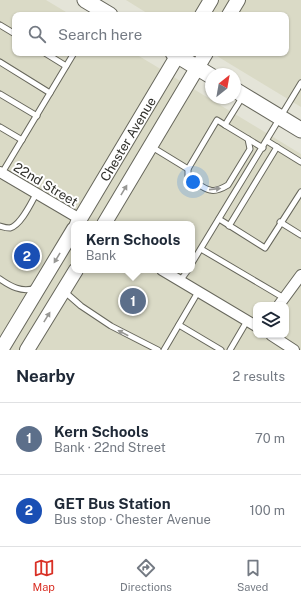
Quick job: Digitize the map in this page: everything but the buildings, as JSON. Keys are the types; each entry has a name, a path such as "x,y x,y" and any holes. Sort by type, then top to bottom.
{"main road":[{"path":"85,0 102,11"},
{"path":"204,12 211,0"},
{"path":"231,12 238,0"},
{"name":"Chester Avenue","path":"79,221 175,56"},
{"path":"179,56 205,73"},
{"name":"Chester Avenue","path":"106,221 204,56"},
{"path":"241,94 301,130"},
{"name":"Chester Avenue","path":"1,350 71,234"},
{"path":"27,350 74,273"}],"street":[{"name":"22nd Street","path":"1,173 36,194 73,221"},
{"path":"166,273 253,324"},
{"path":"281,301 301,275"},
{"path":"276,338 294,350"}],"lane":[{"path":"0,25 12,32"},
{"path":"50,56 66,66"},
{"path":"1,173 72,56"},
{"path":"0,62 50,92"},
{"path":"195,258 301,83"},
{"path":"0,94 37,116"},
{"path":"225,125 234,104"},
{"path":"248,139 250,149 228,185 217,190 210,190 188,176 188,168 217,120 263,148"},
{"path":"0,127 22,140"},
{"path":"267,141 301,162"},
{"path":"151,146 188,168"},
{"path":"229,226 277,147"},
{"path":"219,219 265,248 280,222 301,192"},
{"path":"0,226 10,228 16,224 36,194"},
{"path":"280,222 301,235"},
{"path":"201,249 281,301"},
{"path":"180,282 186,273"},
{"path":"0,279 12,287 22,290 32,290 39,286"},
{"path":"63,291 81,306 111,326 158,350"},
{"path":"164,350 198,292"},
{"path":"230,350 247,321"},
{"path":"179,325 221,350"}],"shaded area":[{"path":"0,0 46,0 66,12 12,12 12,56 139,56 205,96 205,104 218,104 301,154 301,350 0,350"},
{"path":"126,0 301,0 301,107 241,71 241,68 237,68 217,56 289,56 289,12 145,12"}],"place":[{"name":"GET Bus Station","path":"27,256"},
{"name":"Kern Schools","path":"133,301"}]}
